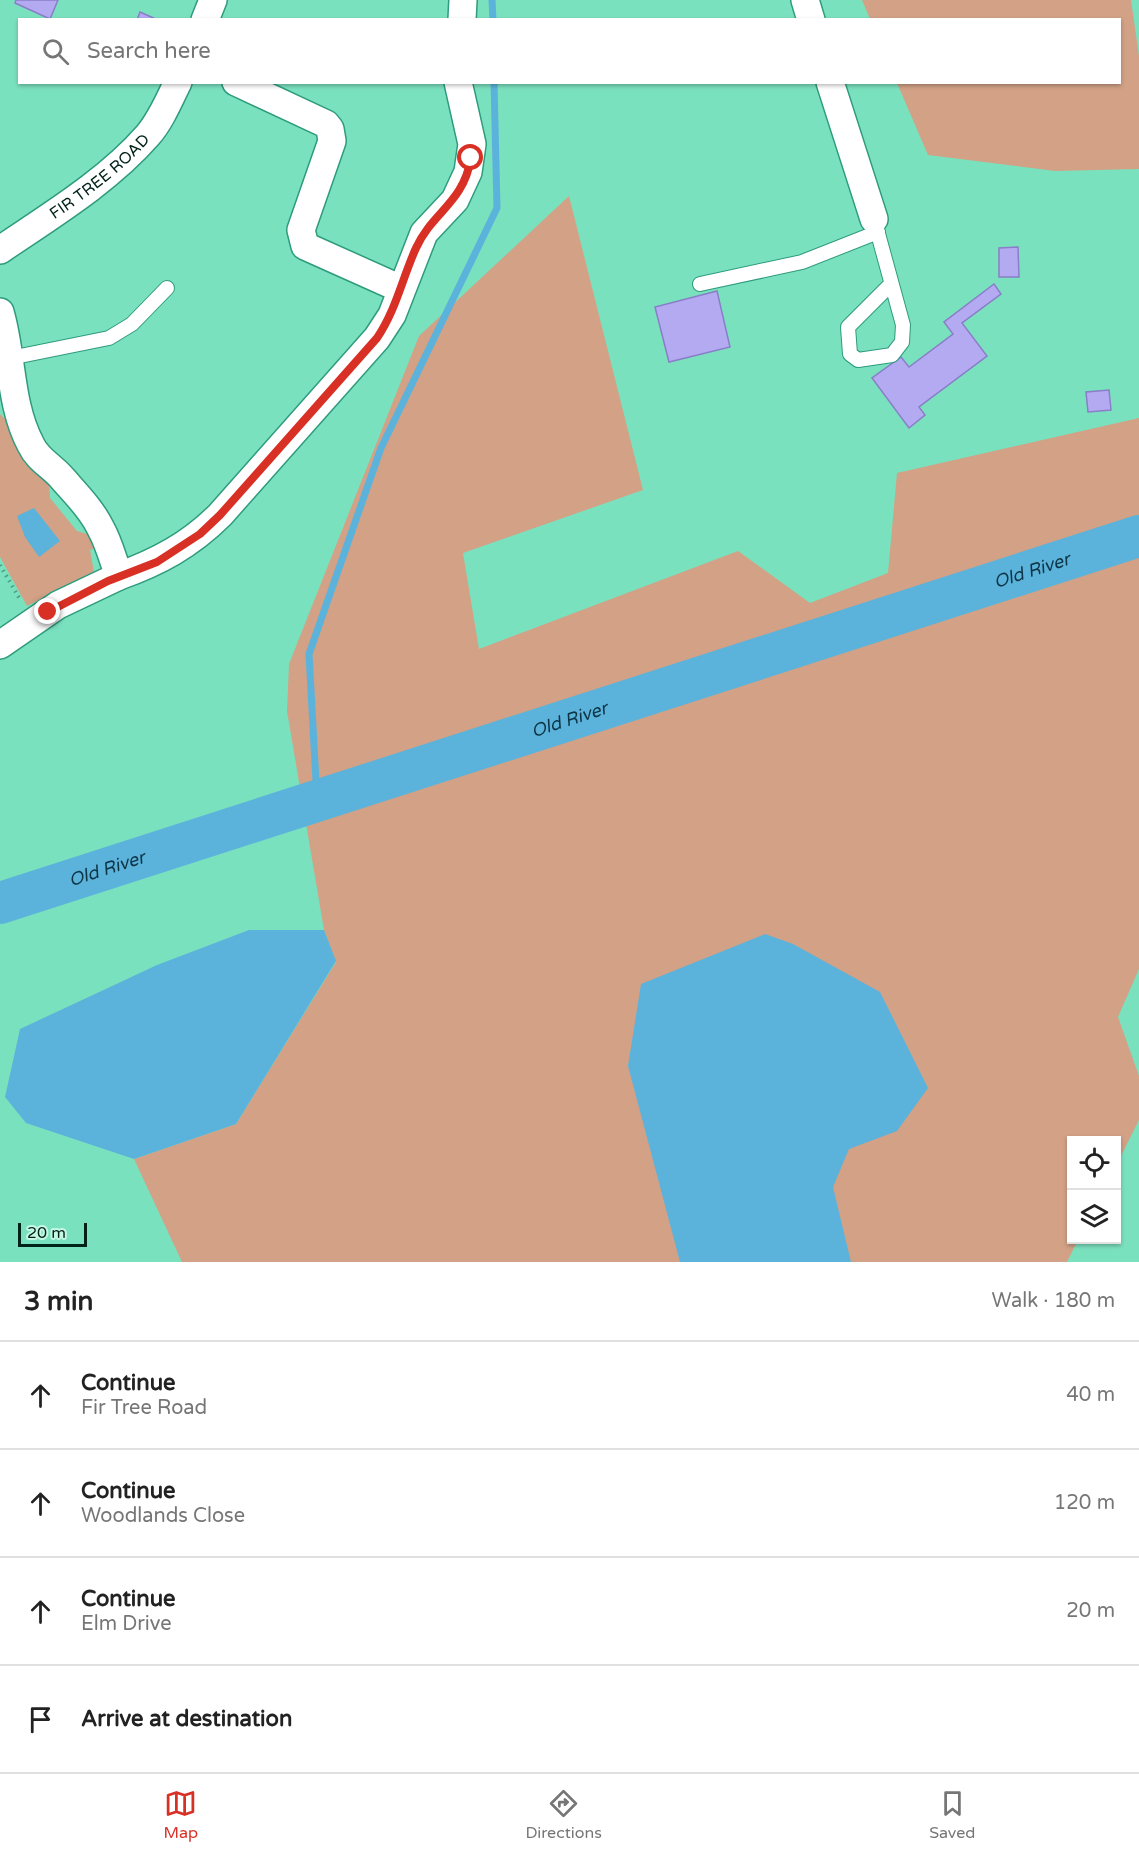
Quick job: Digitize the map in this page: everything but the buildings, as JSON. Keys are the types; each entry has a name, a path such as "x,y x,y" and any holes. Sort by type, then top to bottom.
{"street":[{"path":"206,18 213,0"},
{"path":"462,18 463,0"},
{"path":"805,0 810,18"},
{"name":"FIR TREE ROAD","path":"0,250 101,178 132,151 159,120 177,84"},
{"path":"240,84 326,124 330,129 332,141 301,230 305,246 401,289"},
{"path":"0,645 68,600 119,576 157,562 200,534 220,515 377,338 392,315 424,233 455,200 468,172 472,144 458,84"},
{"path":"831,84 876,226"},
{"path":"0,312 16,400 31,447 45,464 59,474 101,528 119,576"}],"lane":[{"path":"700,284 802,262 876,226 903,325 902,342 892,355 858,360 850,354 848,327 891,284"},
{"path":"10,358 109,338 132,324 167,288"}],"path":[{"path":"0,565 32,622"}],"shaded area":[{"path":"862,0 1131,0 1139,56 1139,169 1055,171 928,155 897,84 1121,84 1121,18 870,18"},
{"path":"569,196 643,490 463,553 479,649 738,551 810,603 888,573 897,473 1139,418 1139,969 1118,1017 1139,1076 1139,1120 1121,1156 1121,1136 1067,1136 1067,1244 1076,1244 1067,1262 182,1262 134,1159 236,1124 336,962 324,930 287,711 289,664 419,336"},
{"path":"0,414 6,420 9,419 49,481 50,498 77,531 91,535 95,548 90,550 94,572 27,606 0,557"}],"water":[{"path":"34,508 60,541 39,557 25,537 17,516"},
{"path":"249,930 324,930 336,961 236,1124 134,1159 26,1123 5,1097 20,1029 157,965"},
{"path":"765,934 793,944 880,992 928,1088 897,1131 849,1149 833,1187 851,1262 680,1262 628,1066 641,984"}],"waterway":[{"path":"492,0 493,18"},
{"path":"317,800 309,654 381,448 497,208 494,84"},
{"name":"Old River","path":"0,903 1139,536"}],"route":[{"path":"48,612 83,592 157,562 200,534 220,515 377,338 392,315 416,248 424,233 455,200 463,188 471,158"}]}
